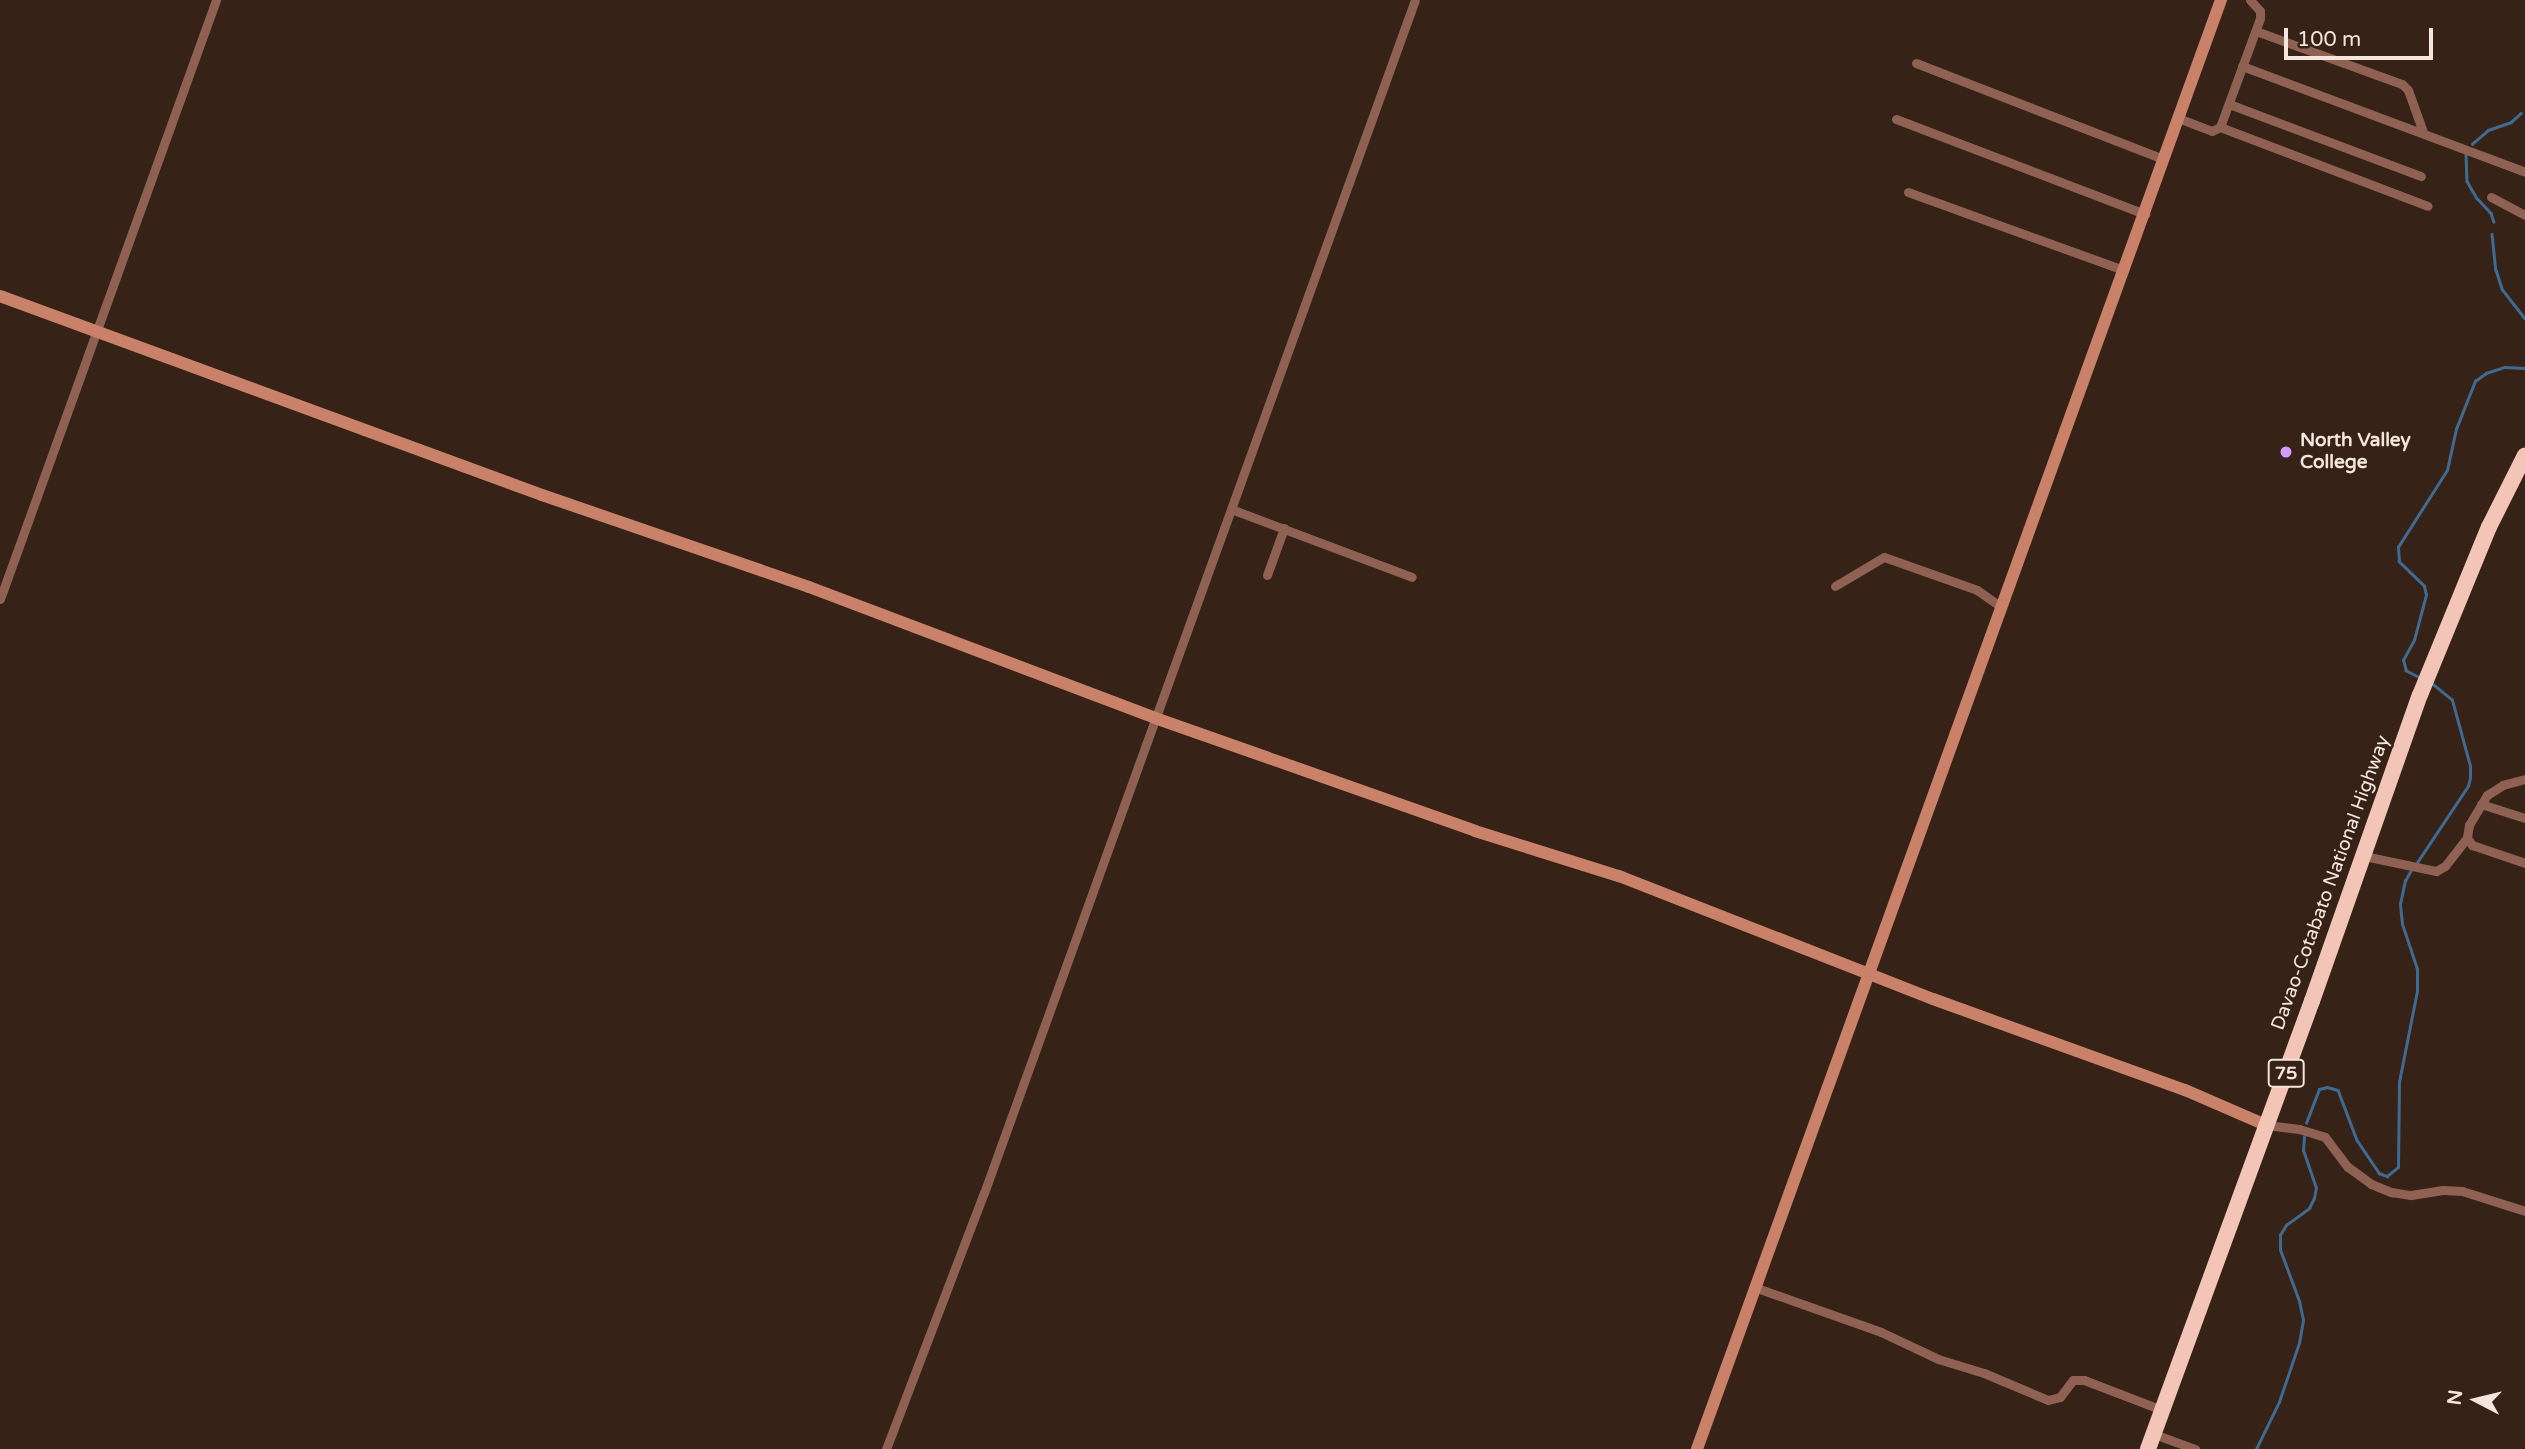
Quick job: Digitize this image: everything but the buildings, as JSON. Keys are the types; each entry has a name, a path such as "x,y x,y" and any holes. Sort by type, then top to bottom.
{"highway":[{"name":"Davao-Cotabato National Highway","path":"2151,1442 2420,695 2489,527 2525,455"}],"street":[{"path":"0,599 216,0"},
{"path":"886,1449 984,1194 1415,0"},
{"path":"1697,1449 2221,0"},
{"path":"2178,118 2212,131 2220,127 2256,31 2260,11 2250,0"},
{"path":"2256,31 2402,84 2408,90 2423,132"},
{"path":"1916,63 2164,159"},
{"path":"2242,66 2525,172"},
{"path":"2230,104 2421,176"},
{"path":"1896,119 2050,181 2145,214"},
{"path":"2220,127 2428,206"},
{"path":"1908,192 2124,270"},
{"path":"2491,197 2525,215"},
{"path":"0,296 542,495 809,587 1155,718 1463,827 1619,876 1868,974 2185,1090 2266,1125 2299,1129 2325,1137 2348,1167 2371,1184 2391,1192 2411,1195 2443,1190 2462,1191 2525,1211"},
{"path":"1231,509 1412,577"},
{"path":"1267,575 1284,528"},
{"path":"1835,586 1884,557 1978,590 2001,607"},
{"path":"2364,856 2436,871 2445,866 2467,838 2469,825 2481,804 2495,789 2525,779"},
{"path":"2481,804 2525,818"},
{"path":"2467,838 2472,845 2525,863"},
{"path":"1754,1287 1881,1332 1938,1359 1984,1373 2049,1400 2060,1397 2073,1380 2084,1380 2162,1410"},
{"path":"2151,1442 2194,1449"}],"waterway":[{"path":"2472,144 2488,130 2511,122 2521,113"},
{"path":"2466,154 2467,181 2477,198 2491,213 2494,222"},
{"path":"2492,234 2496,270 2502,289 2525,318"},
{"path":"2420,678 2406,671 2403,660 2414,640 2426,595 2424,586 2399,562 2398,547 2447,470 2456,429 2475,381 2486,373 2505,367 2525,368"},
{"path":"2416,864 2468,786 2470,778 2470,766 2452,700 2432,684"},
{"path":"2306,1123 2319,1089 2327,1087 2338,1090 2357,1140 2379,1173 2387,1176 2398,1167 2399,1082 2417,991 2417,969 2402,924 2400,904 2405,881 2411,870"},
{"path":"2256,1449 2279,1402 2299,1343 2303,1320 2299,1301 2280,1250 2280,1235 2286,1225 2309,1208 2314,1198 2316,1188 2303,1151 2304,1137"}],"place":[{"name":"North Valley College","path":"2286,452"}]}
